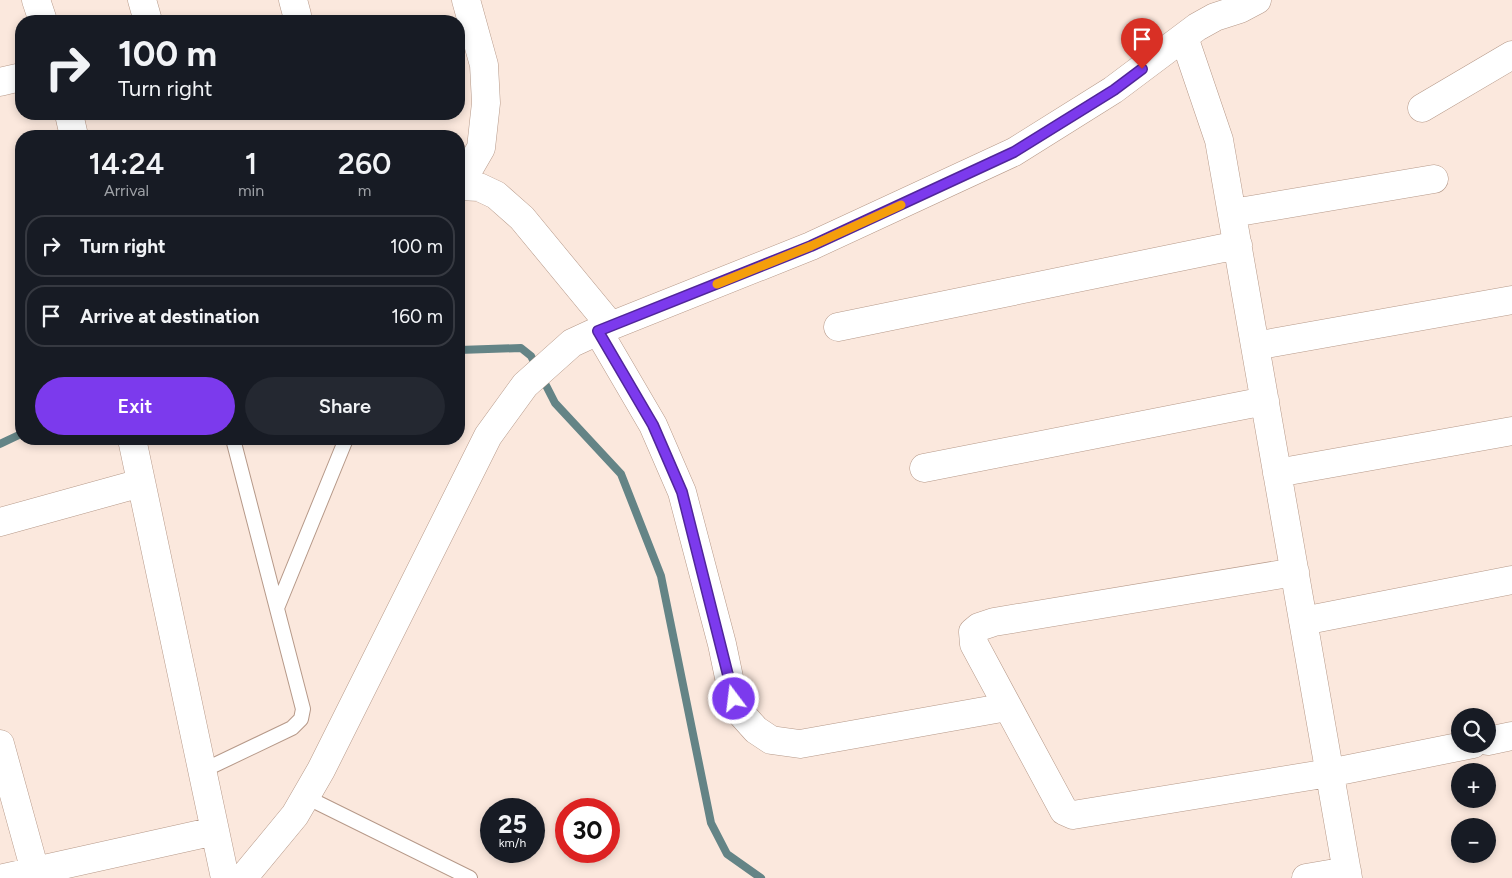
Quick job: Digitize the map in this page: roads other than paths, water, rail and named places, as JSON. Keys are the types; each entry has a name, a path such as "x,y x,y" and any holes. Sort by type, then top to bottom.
{"street":[{"path":"36,0 41,15"},
{"path":"142,0 146,15"},
{"path":"465,176 481,148 486,103 484,65 466,0"},
{"path":"1201,0 1191,32 1219,140 1233,213 1347,875 1306,878"},
{"path":"243,878 295,815 321,770 488,436 525,385 572,343 604,328 811,246 1014,152 1114,90 1191,32 1215,17 1257,0"},
{"path":"1422,108 1512,55"},
{"path":"0,82 15,78"},
{"path":"1233,213 1434,179"},
{"path":"465,186 479,187 496,195 522,218 604,328 653,425 682,492 738,710 756,730 771,740 800,744 1007,708"},
{"path":"838,327 1238,245"},
{"path":"1255,346 1512,300"},
{"path":"924,468 1264,401"},
{"path":"1277,473 1512,431"},
{"path":"133,445 225,878"},
{"path":"0,522 141,484"},
{"path":"1294,572 994,622 979,627 973,632 974,644 1064,811 1073,815 1330,773 1451,748"},
{"path":"1303,620 1512,580"},
{"path":"1496,739 1512,736"},
{"path":"0,744 35,871"},
{"path":"4,878 215,831"}],"lane":[{"path":"202,771 292,728 301,719 303,709 235,445"},
{"path":"277,608 344,445"},
{"path":"306,797 470,878"}],"waterway":[{"path":"465,350 521,348 531,356 555,403 621,474 661,576 711,823 727,854 761,878"},
{"path":"0,444 15,437"}]}
